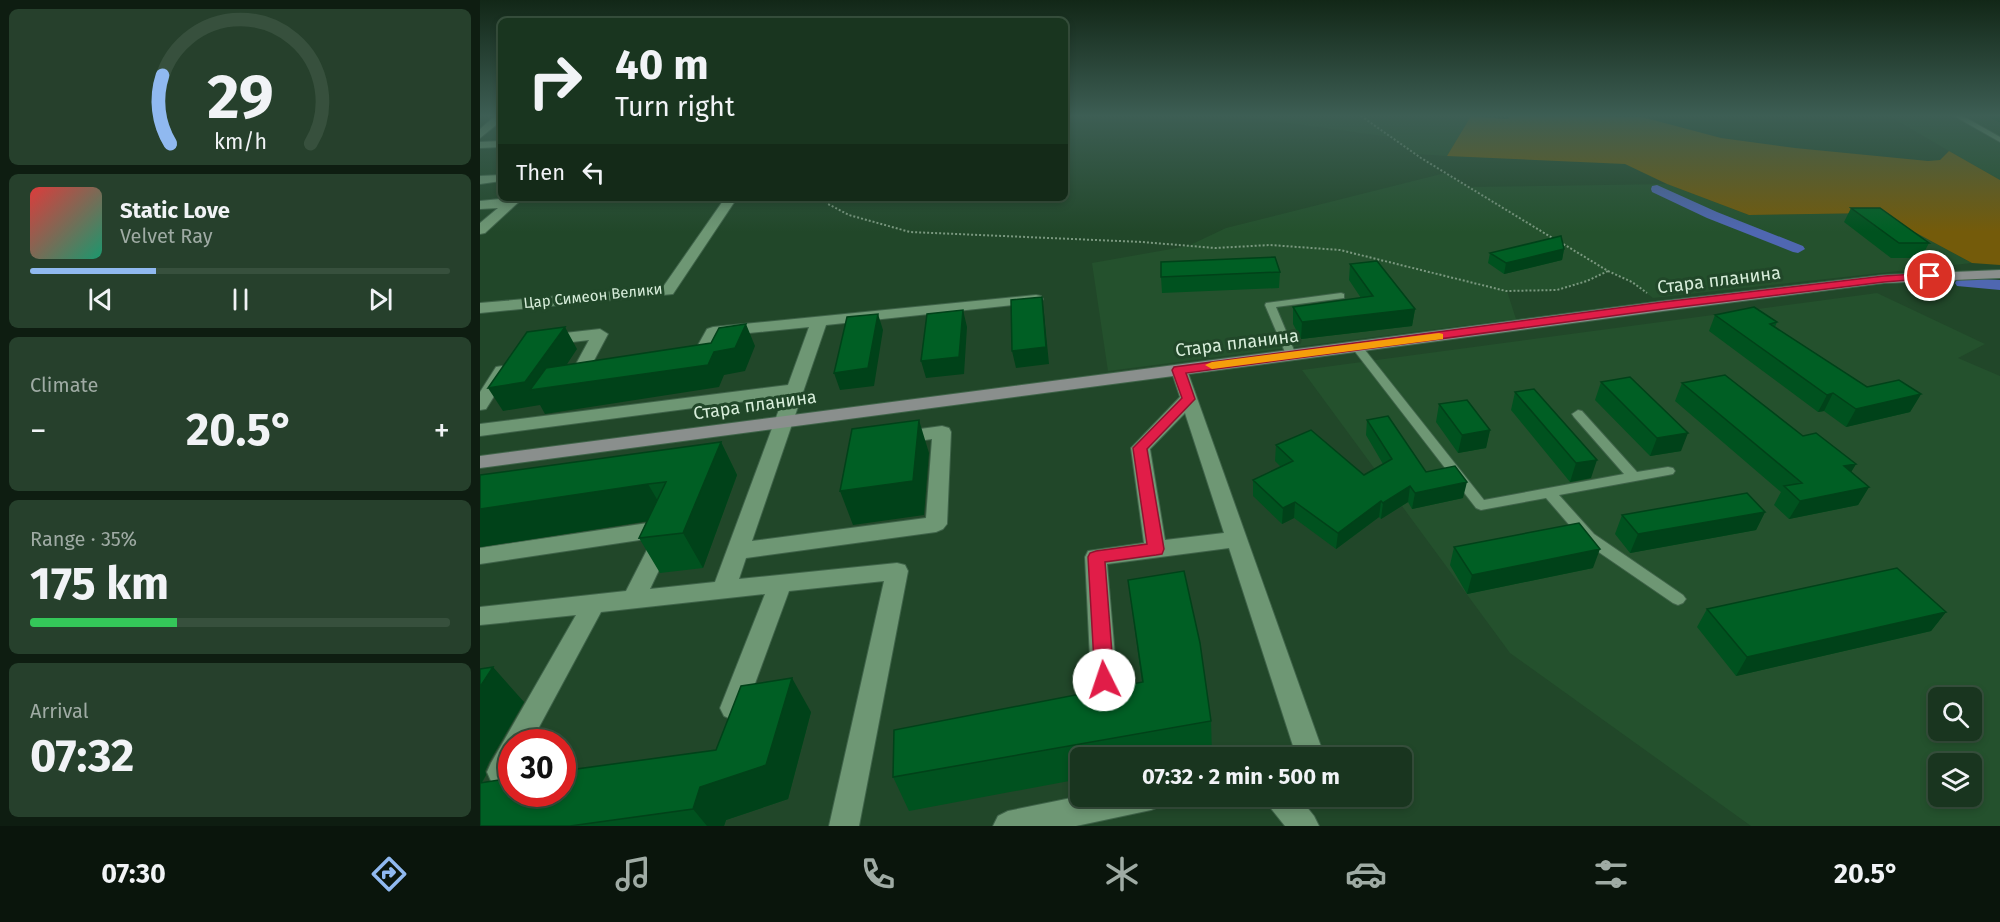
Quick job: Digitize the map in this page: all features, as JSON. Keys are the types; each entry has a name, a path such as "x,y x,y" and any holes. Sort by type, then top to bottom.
{"street":[{"path":"480,180 498,178"},
{"path":"480,205 508,201"},
{"path":"480,230 514,201"},
{"name":"Цар Симеон Велики","path":"480,308 668,291 729,201"},
{"name":"Стара планина","path":"480,462 1663,306 1884,279 2000,274"},
{"path":"677,361 699,358 713,332 1038,298"},
{"path":"724,589 819,322"},
{"path":"532,342 600,334 578,375 600,372"},
{"path":"480,405 509,361"},
{"path":"1179,370 1307,747"},
{"path":"480,430 794,389"},
{"path":"1156,549 1140,448 1188,399"},
{"path":"737,551 936,524 942,432 878,441"},
{"path":"480,556 669,528 634,599"},
{"path":"1104,680 1096,557 1236,539"},
{"path":"480,615 897,571 844,826"},
{"path":"726,727 781,583"},
{"path":"525,729 594,604"},
{"path":"1008,826 1099,807"},
{"path":"1288,807 1304,826"}],"lane":[{"path":"1291,355 1270,305 1341,296"},
{"path":"1357,347 1481,505 1668,471"},
{"path":"1578,414 1634,477"},
{"path":"1549,493 1589,538 1678,599"}],"path":[{"path":"1416,155 1608,271 1632,282 1663,306"},
{"path":"824,201 827,205 889,229 1215,248 1270,245 1340,250 1506,291 1557,290 1587,281 1608,271"}],"shaded area":[{"path":"1862,155 1928,161 1940,160 1945,155 1955,155 2000,180 2000,265 1972,263 1879,213 1749,215 1667,184 1625,164 1447,156"},
{"path":"1955,155 2000,155 2000,180"},
{"path":"1445,173 1468,187 1667,184 1749,215 1879,213 1972,263 1653,298 1632,282 1608,271 1587,281 1557,290 1507,291 1516,319 1108,371 1092,263 1188,246 1226,228"},
{"path":"1877,293 1985,344 1958,358 2000,376 2000,826 1751,826 1510,653 1302,370"}],"building":[{"path":"1851,208 1880,208 1929,243 1899,243"},
{"path":"1561,236 1564,249 1506,263 1490,253"},
{"path":"1275,257 1280,272 1161,277 1161,262"},
{"path":"1377,261 1415,309 1302,322 1293,307 1373,296 1350,264"},
{"path":"1042,297 1046,347 1012,351 1011,300"},
{"path":"1754,307 1777,322 1770,324 1867,387 1899,380 1921,394 1856,409 1833,393 1827,395 1715,315"},
{"path":"963,310 959,357 921,361 927,314"},
{"path":"878,314 868,368 834,373 847,317"},
{"path":"746,324 735,348 714,352 708,365 530,390 546,368 711,343 719,328"},
{"path":"565,327 525,382 488,388 527,332"},
{"path":"1725,375 1803,436 1816,433 1856,464 1844,466 1869,487 1800,501 1784,486 1802,483 1682,383"},
{"path":"1630,377 1688,433 1657,438 1601,382"},
{"path":"1534,389 1597,460 1576,463 1515,392"},
{"path":"1467,400 1490,430 1462,435 1439,404"},
{"path":"1388,416 1426,472 1455,466 1467,482 1415,493 1410,486 1383,503 1381,501 1338,533 1295,502 1283,508 1253,480 1293,461 1276,445 1311,430 1364,475 1392,459 1367,420"},
{"path":"919,420 913,481 840,491 852,429"},
{"path":"721,442 683,533 639,538 666,482 480,509 480,475"},
{"path":"1747,493 1765,512 1638,534 1622,515"},
{"path":"1579,523 1600,549 1472,575 1454,547"},
{"path":"1897,568 1946,612 1747,657 1707,609"},
{"path":"1184,571 1200,643 1211,721 893,777 894,730 1143,682 1128,580"},
{"path":"493,667 480,687 480,669"},
{"path":"792,678 766,765 700,787 693,809 570,826 480,826 480,783 498,780 498,807 576,807 576,769 716,750 741,686"}],"waterway":[{"path":"1657,189 1712,215 1798,249"},
{"path":"1963,283 2000,285"}],"slow traffic":[{"path":"1212,365 1439,336"}],"route":[{"path":"1104,680 1096,557 1156,549 1140,448 1188,399 1179,370 1663,306 1884,279 1930,276"}]}
